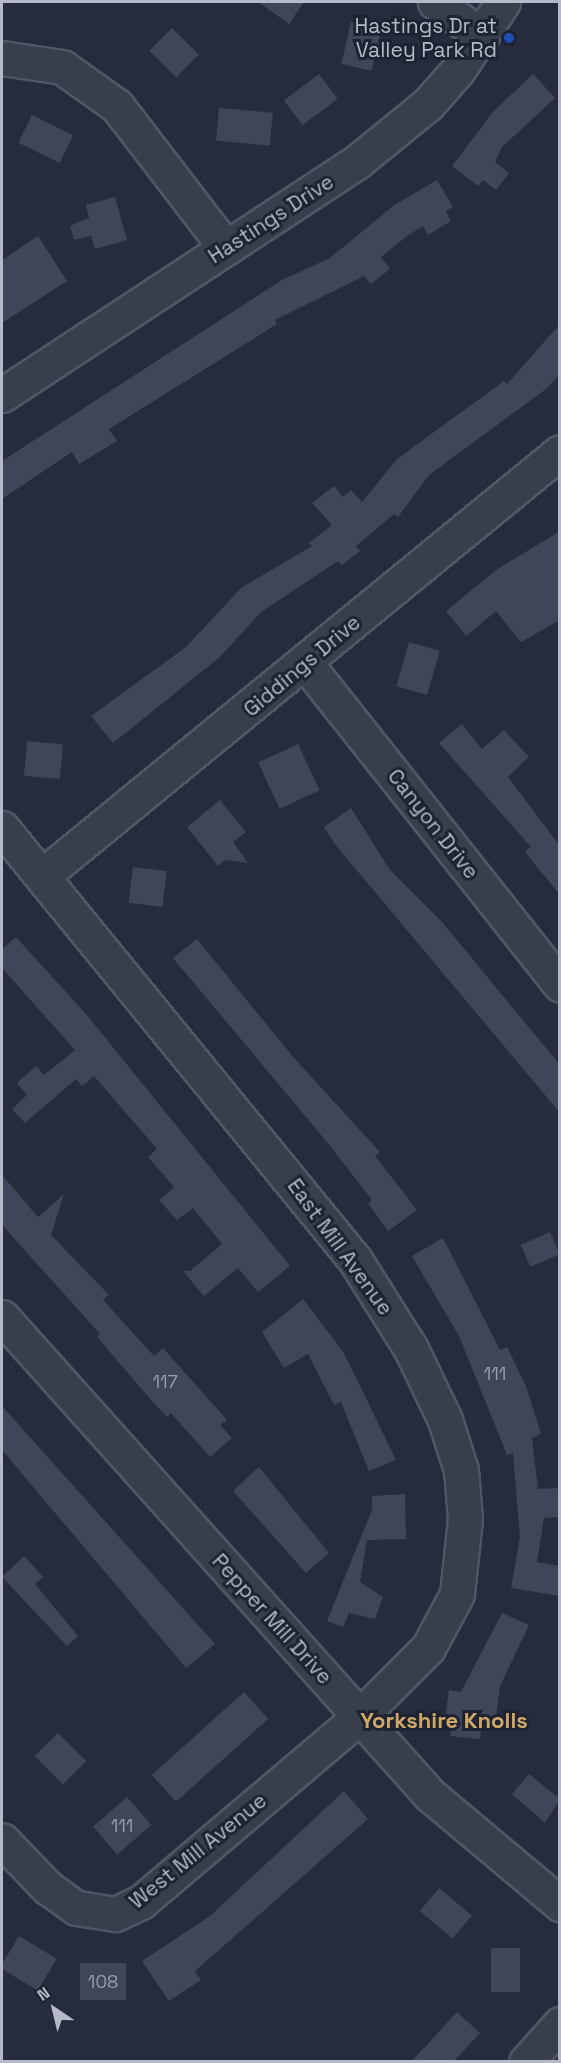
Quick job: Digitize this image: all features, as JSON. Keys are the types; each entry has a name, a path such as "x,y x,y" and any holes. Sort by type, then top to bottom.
{"street":[{"path":"435,2 482,36"},
{"name":"Hastings Drive","path":"2,394 226,248 395,132 428,104 482,36 503,2"},
{"path":"2,58 62,67 117,106 226,248"},
{"name":"Giddings Drive","path":"42,876 306,664 560,452"},
{"name":"Canyon Drive","path":"306,664 560,984"},
{"name":"East Mill Avenue","path":"2,828 323,1215 411,1349 445,1420 465,1497 458,1594 428,1648 359,1717"},
{"name":"Pepper Mill Drive","path":"2,1317 359,1717 468,1832 560,1904"},
{"name":"West Mill Avenue","path":"2,1840 67,1903 93,1912 121,1913 157,1890 359,1717"},
{"path":"526,2061 560,2024"}],"building":[{"path":"258,2 304,2 289,24"},
{"path":"351,22 381,29 372,71 341,64"},
{"path":"172,28 199,55 176,77 149,51"},
{"path":"319,74 338,99 303,125 284,100"},
{"path":"533,74 555,98 502,147 495,162 509,173 496,190 483,180 478,186 452,166 493,112"},
{"path":"219,108 273,113 270,146 216,141"},
{"path":"32,115 73,135 60,163 18,143"},
{"path":"437,180 453,207 446,211 451,221 428,235 423,226 407,236 381,257 390,269 371,284 364,276 275,320 277,324 109,429 117,441 79,464 72,452 2,499 2,461 282,280 330,258 393,206"},
{"path":"115,197 127,240 95,249 91,236 74,240 70,226 89,218 86,205"},
{"path":"38,236 67,281 2,323 2,260"},
{"path":"560,324 560,374 546,389 429,475 398,517 394,514 356,546 360,551 342,565 338,561 261,612 220,657 113,743 91,716 186,647 241,588 312,546 309,543 332,525 312,503 334,486 343,497 351,490 362,502 397,459 504,381 507,384"},
{"path":"560,531 560,620 521,642 496,611 466,636 446,611 496,570"},
{"path":"409,642 440,651 427,695 396,686"},
{"path":"462,724 482,749 504,730 529,757 508,777 560,846 560,895 525,852 531,847 439,743"},
{"path":"27,741 63,744 60,779 24,776"},
{"path":"298,744 320,790 280,809 258,763"},
{"path":"220,800 246,832 233,842 248,863 225,860 218,866 187,827"},
{"path":"351,808 390,870 442,922 560,1065 560,1113 334,843 324,827"},
{"path":"133,867 167,871 162,907 129,903"},
{"path":"16,937 86,1014 290,1266 258,1292 238,1268 204,1296 183,1271 190,1271 222,1244 193,1208 177,1220 159,1200 174,1187 148,1157 157,1149 94,1076 82,1086 76,1079 25,1123 12,1109 27,1095 17,1083 36,1066 44,1075 75,1050 2,968 2,949"},
{"path":"197,939 294,1058 380,1152 375,1156 417,1210 388,1231 368,1203 372,1200 331,1147 173,958"},
{"path":"2,1175 38,1217 64,1194 51,1235 109,1295 103,1300 154,1356 163,1348 227,1420 220,1425 232,1438 210,1457 171,1413 167,1417 151,1400 97,1337 100,1334 2,1225"},
{"path":"550,1232 560,1254 531,1267 521,1245"},
{"path":"443,1238 500,1350 507,1347 526,1386 541,1434 532,1438 538,1489 560,1488 560,1517 544,1518 537,1562 560,1566 560,1596 511,1588 520,1537 513,1453 507,1455 459,1336 412,1256"},
{"path":"303,1299 344,1353 396,1460 369,1471 341,1402 334,1405 308,1354 284,1368 262,1332"},
{"path":"2,1406 215,1644 186,1668 2,1450"},
{"path":"259,1467 329,1553 306,1573 233,1491"},
{"path":"405,1494 406,1539 367,1540 360,1582 383,1597 375,1619 349,1613 343,1627 327,1621 372,1510 372,1496"},
{"path":"24,1556 43,1577 35,1584 78,1636 67,1646 2,1577"},
{"path":"502,1613 529,1625 500,1686 496,1717 483,1716 480,1739 450,1736 452,1720 445,1719 449,1690 461,1692"},
{"path":"244,1692 268,1719 176,1802 152,1775"},
{"path":"58,1733 86,1761 63,1785 35,1756"},
{"path":"529,1774 560,1799 545,1823 512,1794"},
{"path":"344,1791 368,1819 195,1971 201,1980 169,2001 142,1961 210,1916"},
{"path":"127,1797 151,1825 117,1854 93,1827"},
{"path":"439,1888 472,1916 453,1939 420,1911"},
{"path":"19,1936 57,1959 38,1990 2,1969 2,1964"},
{"path":"491,1948 520,1948 520,1992 491,1992"},
{"path":"80,1963 126,1963 126,2000 80,2000"},
{"path":"457,2012 480,2033 454,2061 412,2061"}],"place":[{"name":"Hastings Dr at Valley Park Rd","path":"509,38"}],"district":[{"name":"Yorkshire Knolls","path":"444,1721"}]}
